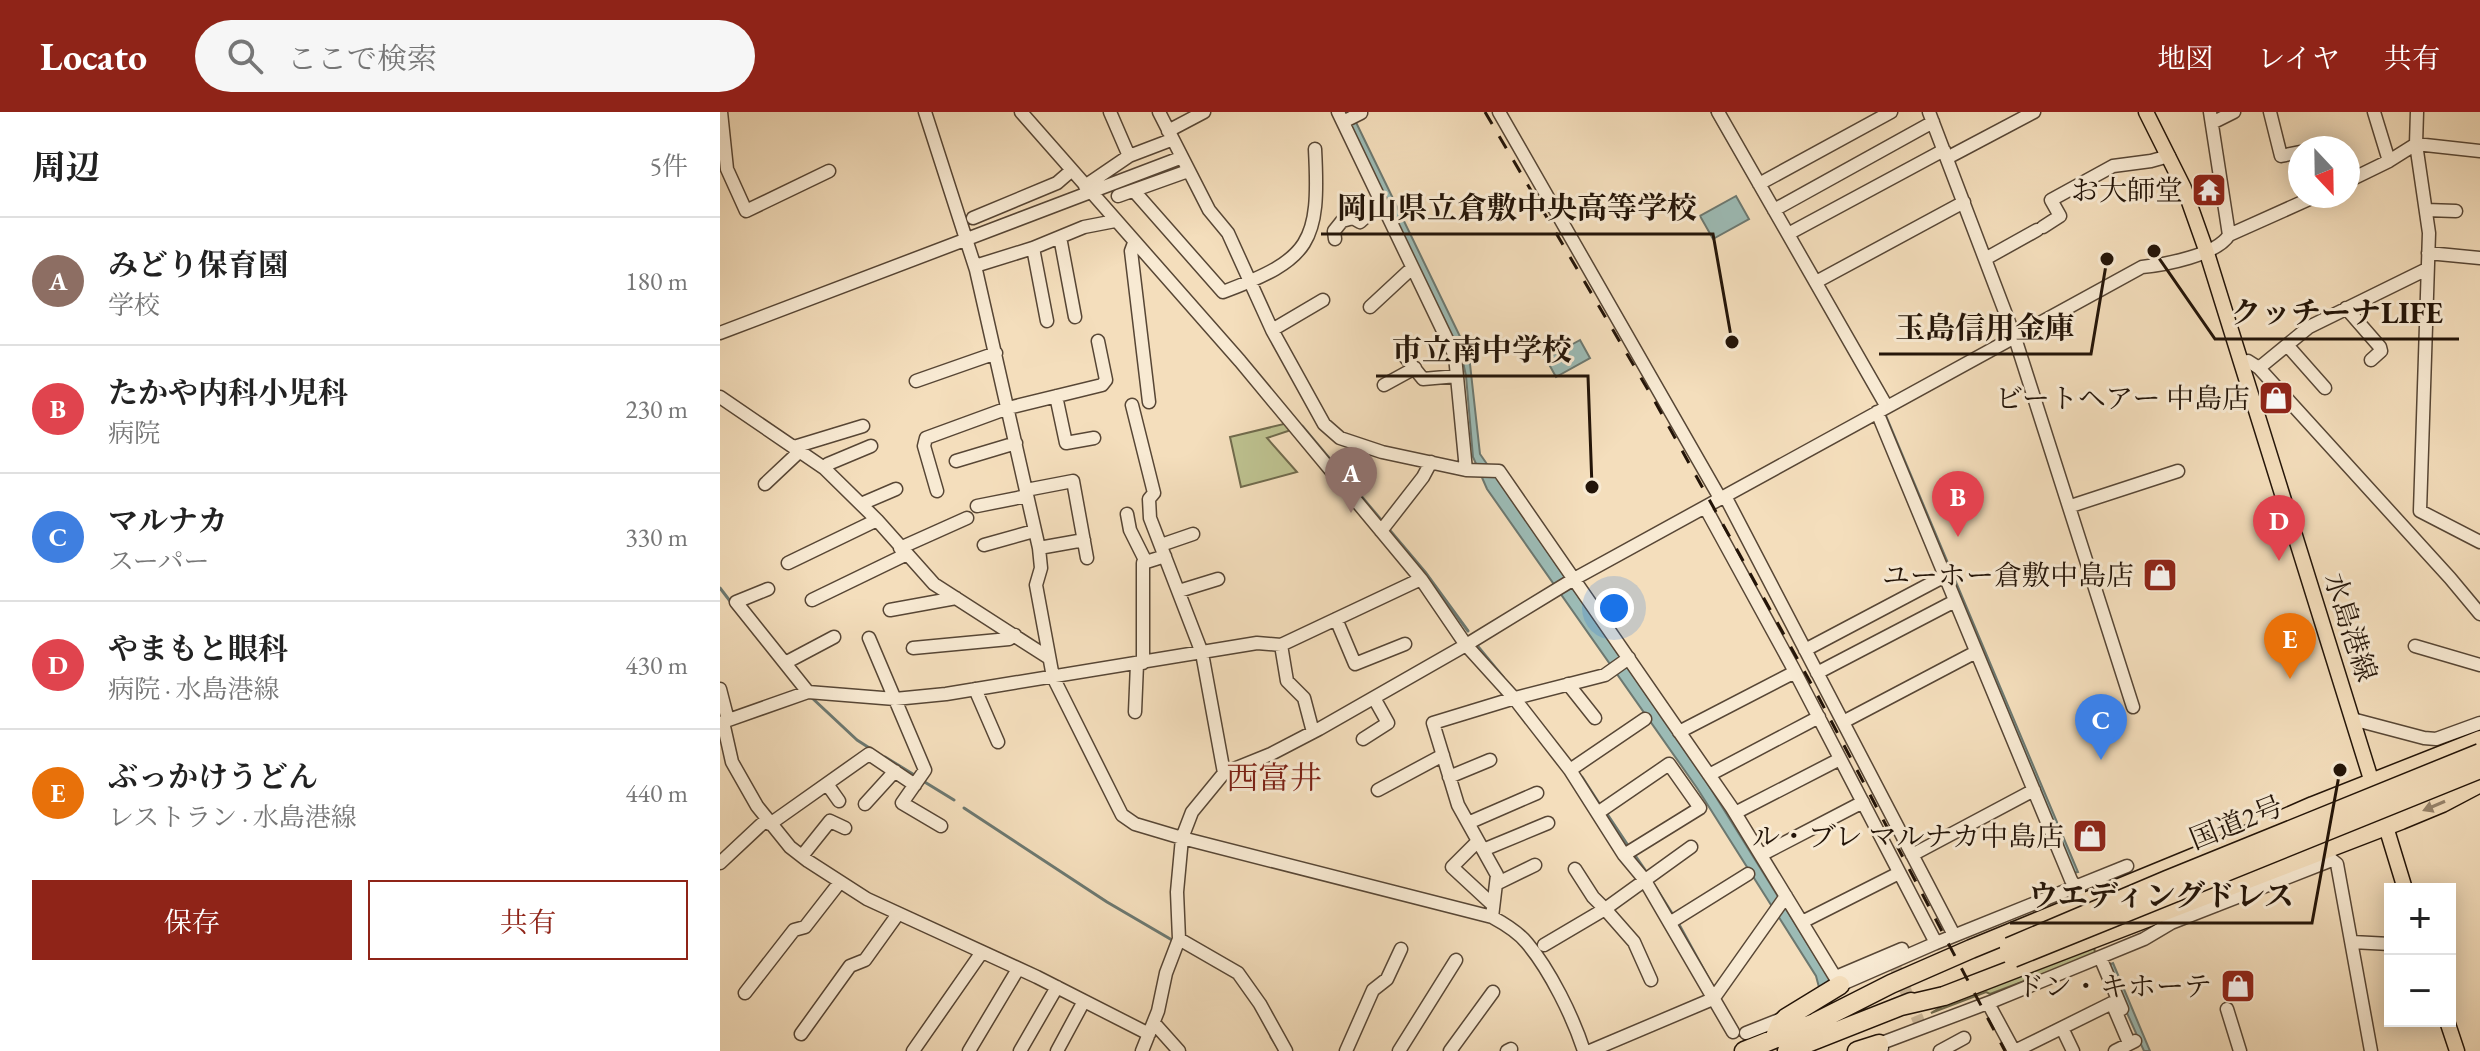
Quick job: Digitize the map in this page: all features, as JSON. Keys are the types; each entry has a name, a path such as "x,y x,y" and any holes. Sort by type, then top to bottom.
{"highway":[{"path":"1816,1022 2080,894 2480,740"},
{"name":"国道2号","path":"1741,1038 1781,1045 1901,1006 2167,880 2480,753"},
{"name":"国道2号","path":"1781,1045 1816,1022 2011,952 2480,769"},
{"path":"1901,1006 1944,996 2385,826 2442,803 2480,783"},
{"path":"1781,1045 1780,1024 1838,981"},
{"path":"1857,1051 1881,1047"}],"main road":[{"name":"水島港線","path":"2146,112 2184,188 2206,250 2403,883"},
{"path":"2449,1027 2457,1051"}],"street":[{"path":"721,112 727,169 746,211 829,171"},
{"path":"925,112 975,266 996,353 1039,548 1041,568 1036,585 1053,677 1122,815 1135,824 1182,838 1492,911"},
{"path":"1021,112 1383,528 1466,645 1519,697 1574,767 1644,879 1675,919 1741,1038 1786,1018"},
{"path":"1110,112 1129,156"},
{"path":"1159,112 1209,210 1228,233 1272,330 1324,424 1340,438 1382,452 1471,470 1499,471 1622,663 1679,732 1735,813 1761,855 1781,901 1802,922 1838,981"},
{"path":"1092,191 1129,156 1169,136 1204,112"},
{"path":"1499,112 1722,497 1954,935"},
{"path":"1718,112 1816,282 1882,410 1955,601 2071,880 2080,894"},
{"path":"1759,184 1891,112"},
{"path":"1788,234 2034,112"},
{"path":"2229,235 2211,118 2234,112"},
{"path":"2270,112 2281,156 2288,155"},
{"path":"2374,112 2389,161"},
{"path":"2417,112 2416,144 2429,233 2420,511 2480,542"},
{"path":"1360,114 1342,118 1455,356 1471,470"},
{"path":"1774,210 1931,117 2015,338 2133,707"},
{"path":"2360,175 2416,144 2480,151"},
{"path":"1134,191 1223,292 1251,282 1292,260 1308,240 1317,183 1315,149"},
{"path":"1985,259 2060,216 2051,200 2113,166 2169,156"},
{"path":"720,333 1180,158"},
{"path":"973,218 1057,183 1072,170"},
{"path":"1118,196 1188,171"},
{"path":"1816,282 1964,202"},
{"path":"1335,239 1334,231 1342,221 1353,218 1360,222 1381,203"},
{"path":"1142,1051 1179,939 1177,892 1182,838 1192,812 1224,773 1271,754 1313,732 1557,589 2142,267 2174,263 2289,208"},
{"path":"2426,210 2456,211"},
{"path":"975,266 1033,248 1084,227 1115,221"},
{"path":"1060,237 1075,317"},
{"path":"1134,243 1131,251 1149,402"},
{"path":"1033,248 1047,321"},
{"path":"2428,253 2480,258"},
{"path":"1370,307 1412,268"},
{"path":"2259,368 2309,327 2427,269"},
{"path":"1272,330 1323,300"},
{"path":"2346,308 2380,347 2381,351 2371,360"},
{"path":"937,491 924,446 926,438 1008,408 1102,385 1106,380 1098,341"},
{"path":"2287,345 2325,388"},
{"path":"916,381 996,353"},
{"path":"1402,353 1423,379 1457,376"},
{"path":"2241,363 2248,361 2259,368 2480,614"},
{"path":"1384,385 1415,368"},
{"path":"1056,396 1066,443 1094,438"},
{"path":"720,397 824,468 877,520 934,584 1049,658"},
{"path":"1132,405 1154,493 1149,499 1150,518 1202,653 1224,773"},
{"path":"765,484 797,449 863,426"},
{"path":"956,461 1016,443"},
{"path":"824,468 871,446"},
{"path":"1383,528 1431,462"},
{"path":"2071,506 2178,471"},
{"path":"977,506 1073,481 1087,558"},
{"path":"861,504 896,489"},
{"path":"1705,507 1819,717 1936,943"},
{"path":"1127,514 1135,542 1146,562"},
{"path":"812,600 967,518"},
{"path":"788,563 877,520"},
{"path":"984,545 1034,531"},
{"path":"1135,712 1143,563 1193,534"},
{"path":"1039,548 1084,540"},
{"path":"1805,650 1945,576"},
{"path":"1179,591 1218,579"},
{"path":"723,722 808,692 895,699 1053,677 1257,643 1281,645 1421,579"},
{"path":"768,589 736,602 808,692"},
{"path":"890,610 956,598"},
{"path":"1817,673 1955,601"},
{"path":"1336,619 1355,664 1405,644"},
{"path":"913,648 1009,639 1015,635"},
{"path":"785,663 834,637"},
{"path":"869,638 925,770 902,803 941,826"},
{"path":"1281,645 1287,681 1304,698 1313,732"},
{"path":"2415,646 2480,665"},
{"path":"1843,722 1976,652"},
{"path":"1492,911 1497,875 1458,805 1433,723 1605,675 1622,663"},
{"path":"1679,732 1795,672"},
{"path":"1568,684 1595,718"},
{"path":"720,689 732,762 768,822 802,856 840,882 898,914 1147,1030 1179,1051"},
{"path":"975,689 998,742"},
{"path":"1363,739 1388,723 1374,698"},
{"path":"1695,794 1711,780 1819,717"},
{"path":"1574,767 1645,719"},
{"path":"2352,719 2436,739 2480,723"},
{"path":"720,863 768,822 869,754 915,785"},
{"path":"1378,790 1443,755"},
{"path":"1735,813 1840,759"},
{"path":"1449,777 1490,760"},
{"path":"1602,809 1669,764 1695,794 1700,808 1629,852"},
{"path":"865,804 895,771"},
{"path":"827,784 839,801"},
{"path":"1912,855 2034,790"},
{"path":"1468,823 1537,793"},
{"path":"1761,855 1863,802"},
{"path":"802,856 830,821 845,828"},
{"path":"1548,823 1480,845 1452,867 1492,911 1526,942 1543,965 1584,1051"},
{"path":"1544,945 1605,909 1691,847"},
{"path":"1881,1047 1921,1026 1988,1003 2144,939 2171,923 2332,860 2337,864 2371,1051"},
{"path":"1496,884 1535,865"},
{"path":"1838,981 1894,964 1954,935 2080,894 2127,866"},
{"path":"1575,869 1593,897 1634,942 1651,980"},
{"path":"1802,922 1899,873"},
{"path":"1675,919 1748,874"},
{"path":"745,993 794,930 805,927 840,882"},
{"path":"1590,1051 1716,995 1781,901"},
{"path":"801,1034 850,966 865,960 898,914"},
{"path":"2096,936 2134,1045"},
{"path":"1179,939 1238,973 1260,1004 1286,1051"},
{"path":"2352,942 2384,944"},
{"path":"1346,1051 1373,990 1387,979 1401,949"},
{"path":"1838,981 1902,949"},
{"path":"913,1051 982,952"},
{"path":"1399,1051 1456,960"},
{"path":"969,1051 1018,969"},
{"path":"1020,1051 1057,987"},
{"path":"1452,1050 1493,992"},
{"path":"1057,1051 1084,1001"},
{"path":"1988,1003 2014,1051 2112,1003 2134,1045"},
{"path":"2227,1009 2240,1051"},
{"path":"2062,1028 2073,1051"},
{"path":"1940,1051 1964,1038"},
{"path":"2115,1051 2134,1045"}],"green space":[{"path":"1288,423 1294,429 1267,438 1297,472 1241,487 1230,437"},
{"path":"2094,947 2093,955 1931,1013 1949,1002"}],"water":[{"path":"1343,112 1351,112 1469,355 1480,454 1706,781 1832,983 1820,991 1816,976 1697,788 1487,489 1473,457 1462,357"},
{"path":"1711,112 1714,112 1879,399 2078,872 2073,873 1877,400"},
{"path":"1736,196 1749,219 1713,239 1700,216"},
{"path":"1580,340 1590,358 1556,377 1546,359"},
{"path":"2113,963 2150,1051 2144,1051 2106,966"}],"waterway":[{"path":"1302,426 1382,521"},
{"path":"1387,527 1468,631"},
{"path":"720,588 733,605"},
{"path":"1475,643 1503,677"},
{"path":"811,697 871,749"},
{"path":"885,757 916,776"},
{"path":"1582,777 1602,808"},
{"path":"923,781 954,800"},
{"path":"964,808 1107,902 1172,940"},
{"path":"1607,814 1629,847"},
{"path":"1634,854 1645,870"},
{"path":"1656,888 1673,915"},
{"path":"1677,921 1712,985"},
{"path":"1271,1037 1280,1051"}],"tunnel":[{"path":"1895,966 1920,1024"}],"railway":[{"path":"1485,112 1654,400 1818,696 2005,1051"}],"place":[{"name":"お大師堂","path":"2209,190"},
{"name":"クッチーナLIFE","path":"2154,251"},
{"name":"玉島信用金庫","path":"2107,259"},
{"name":"岡山県立倉敷中央高等学校","path":"1732,342"},
{"name":"ビートヘアー 中島店","path":"2276,398"},
{"name":"市立南中学校","path":"1592,487"},
{"name":"みどり保育園","path":"1351,513"},
{"name":"たかや内科小児科","path":"1958,537"},
{"name":"やまもと眼科","path":"2279,561"},
{"name":"ユーホー倉敷中島店","path":"2160,575"},
{"name":"ぶっかけうどん","path":"2290,679"},
{"name":"マルナカ","path":"2101,760"},
{"name":"ウエディングドレス","path":"2340,770"},
{"name":"ル・ブレ マルナカ中島店","path":"2090,836"},
{"name":"ドン・キホーテ","path":"2238,986"}],"district":[{"name":"西富井","path":"1274,778"}]}
